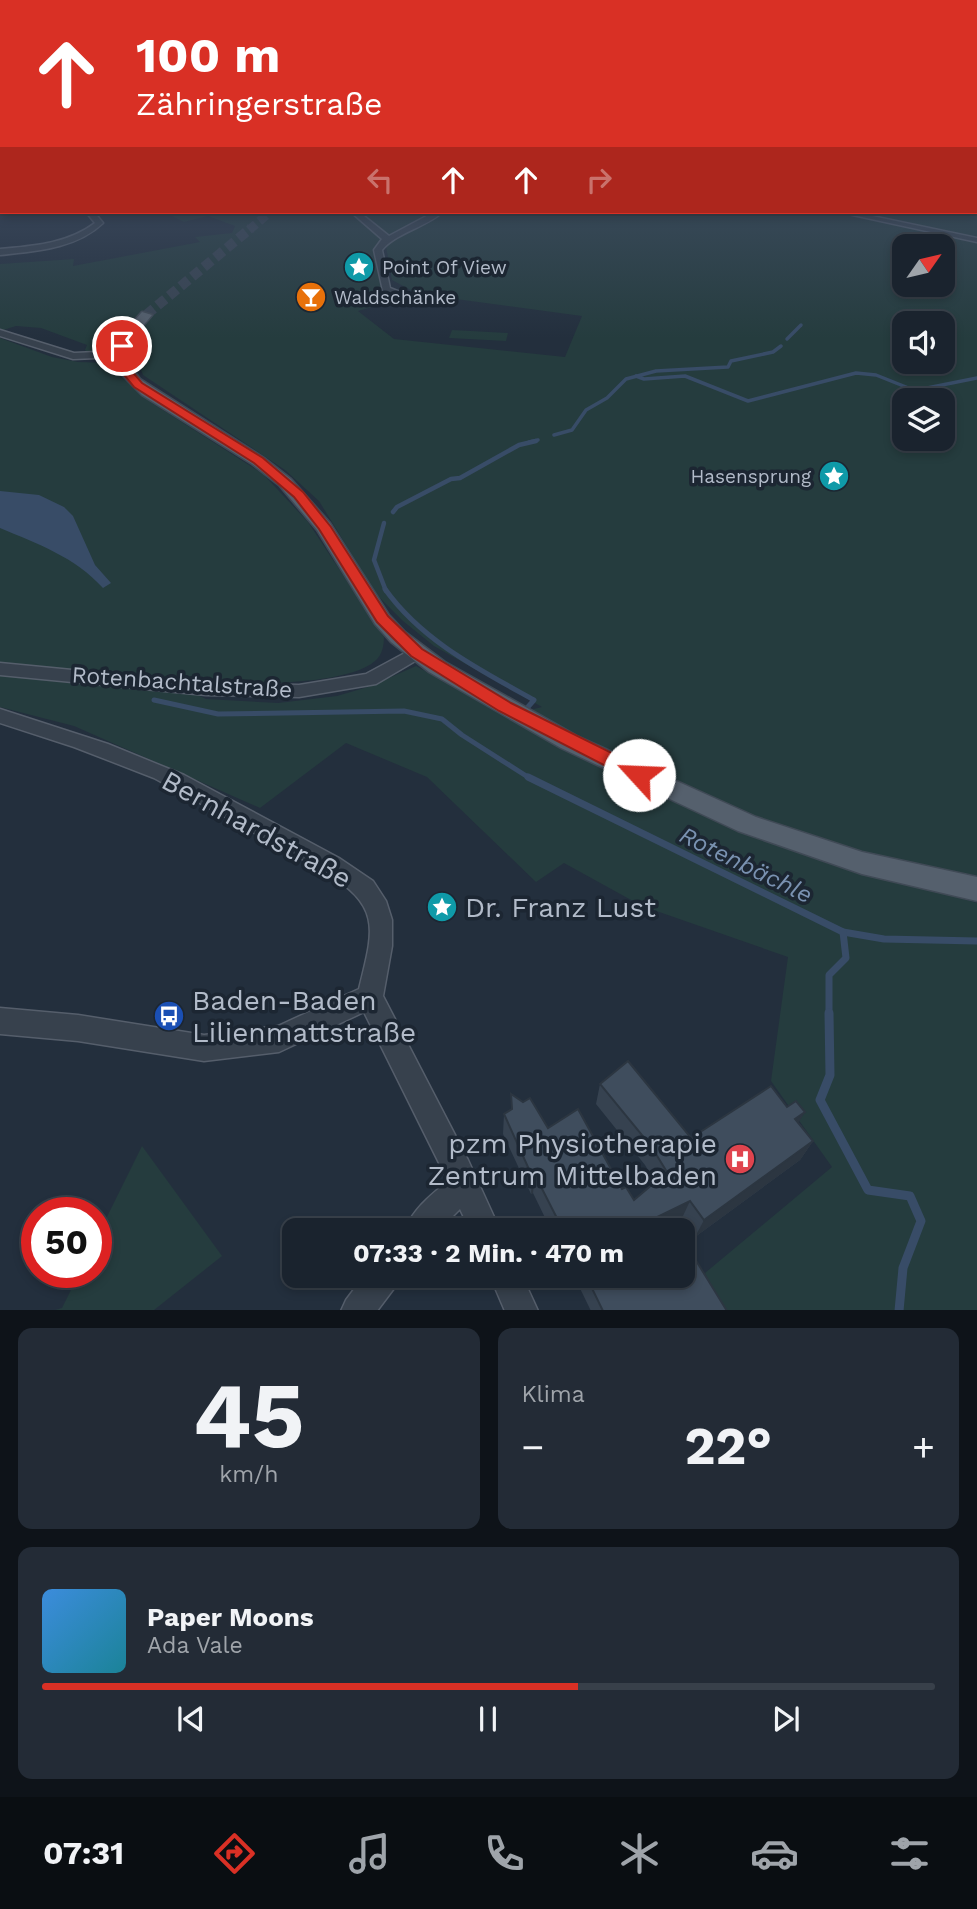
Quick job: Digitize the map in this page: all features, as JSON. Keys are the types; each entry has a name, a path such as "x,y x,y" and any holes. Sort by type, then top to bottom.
{"main road":[{"path":"146,315 130,332 121,354 125,370 138,385 258,461 285,482 324,527 382,619 416,653 569,742 747,824 862,863 977,889"}],"street":[{"path":"0,252 58,244 79,236 99,223 93,216"},
{"path":"360,216 387,239"},
{"path":"385,281 378,250 387,239 396,237 432,216"},
{"path":"863,216 977,240"},
{"path":"0,333 73,356 121,354"},
{"name":"Rotenbachtalstraße","path":"0,668 206,689 299,691 370,680 416,653"},
{"name":"Bernhardstraße","path":"0,716 44,729 163,774 353,880 373,898 379,915 380,940 370,997"},
{"path":"0,1021 78,1028 204,1048 279,1039 370,997 480,1218"},
{"path":"430,1218 465,1186"},
{"path":"358,1310 375,1288"},
{"path":"511,1288 522,1310"}],"green space":[{"path":"172,216 207,216 184,222"},
{"path":"208,216 358,216 384,237 361,216 977,216 977,876 883,856 868,872 977,903 977,1310 724,1310 705,1273 832,1167 771,1081 788,957 642,906 564,863 536,882 427,777 346,743 260,808 74,726 0,707 0,338 52,357 78,362 110,363 114,371 152,403 263,474 308,522 384,637 382,650 375,661 364,668 333,677 261,683 163,678 206,699 278,703 337,696 371,686 416,666 506,716 542,707 434,646 403,621 376,594 319,501 285,470 143,375 132,348 88,353 85,350 87,345 41,328 16,326 0,331 0,264 74,259 73,266 200,242 195,237 232,233 235,226","holes":["385,241 392,280 418,294 582,316 565,357 394,339 358,311 402,298 386,289 381,244"]},
{"path":"452,330 508,333 506,341 449,338"},
{"path":"142,1146 222,1256 154,1310 55,1310 62,1308 72,1288 112,1288 112,1207"}],"water":[{"path":"0,491 39,495 64,507 73,516 95,565 111,583 103,588 68,560 0,528"}],"building":[{"name":"pzm Physiotherapie Zentrum Mittelbaden","path":"628,1061 691,1138 771,1086 787,1107 796,1101 805,1112 795,1119 813,1141 704,1220 690,1201 655,1218 557,1218 535,1175 532,1176 504,1114 512,1109 511,1094 523,1102 530,1098 548,1128 578,1109 622,1189 626,1187 634,1200 667,1172 651,1146 600,1084"},
{"path":"695,1259 726,1310 603,1310 592,1288 695,1288"}],"waterway":[{"path":"787,339 801,325"},
{"path":"637,376 656,371 728,367 731,361 773,352 781,346"},
{"path":"637,376 644,379 685,376 748,401 856,373 876,375 908,388"},
{"path":"554,435 572,430 586,410 607,398 626,379 637,376"},
{"path":"927,388 977,378"},
{"path":"529,442 538,440"},
{"path":"393,512 397,507 451,479 460,478 519,445 536,441"},
{"path":"384,523 374,560 385,590"},
{"path":"385,590 416,624 434,639 534,700 527,708"},
{"name":"Rotenbächle","path":"154,700 218,714 404,711 442,719 531,779"},
{"name":"Rotenbächle","path":"528,777 843,932"},
{"path":"829,1013 829,975 846,958 843,932"},
{"name":"Rotenbächle","path":"843,932 884,939 977,941"},
{"path":"829,1013 830,1075 820,1100 868,1190 910,1196 921,1221 903,1268 899,1310"}],"tunnel":[{"path":"249,230 265,216"},
{"path":"146,315 251,228"}],"place":[{"name":"Point Of View","path":"359,267"},
{"name":"Waldschänke","path":"311,297"},
{"name":"Hasensprung","path":"834,476"},
{"name":"Dr. Franz Lust","path":"442,907"},
{"name":"Baden-Baden Lilienmattstraße","path":"169,1016"},
{"name":"pzm Physiotherapie Zentrum Mittelbaden","path":"740,1159"}],"route":[{"path":"122,346 125,370 138,385 258,461 298,494 324,527 382,619 416,653 505,707 569,742 639,775"}]}
